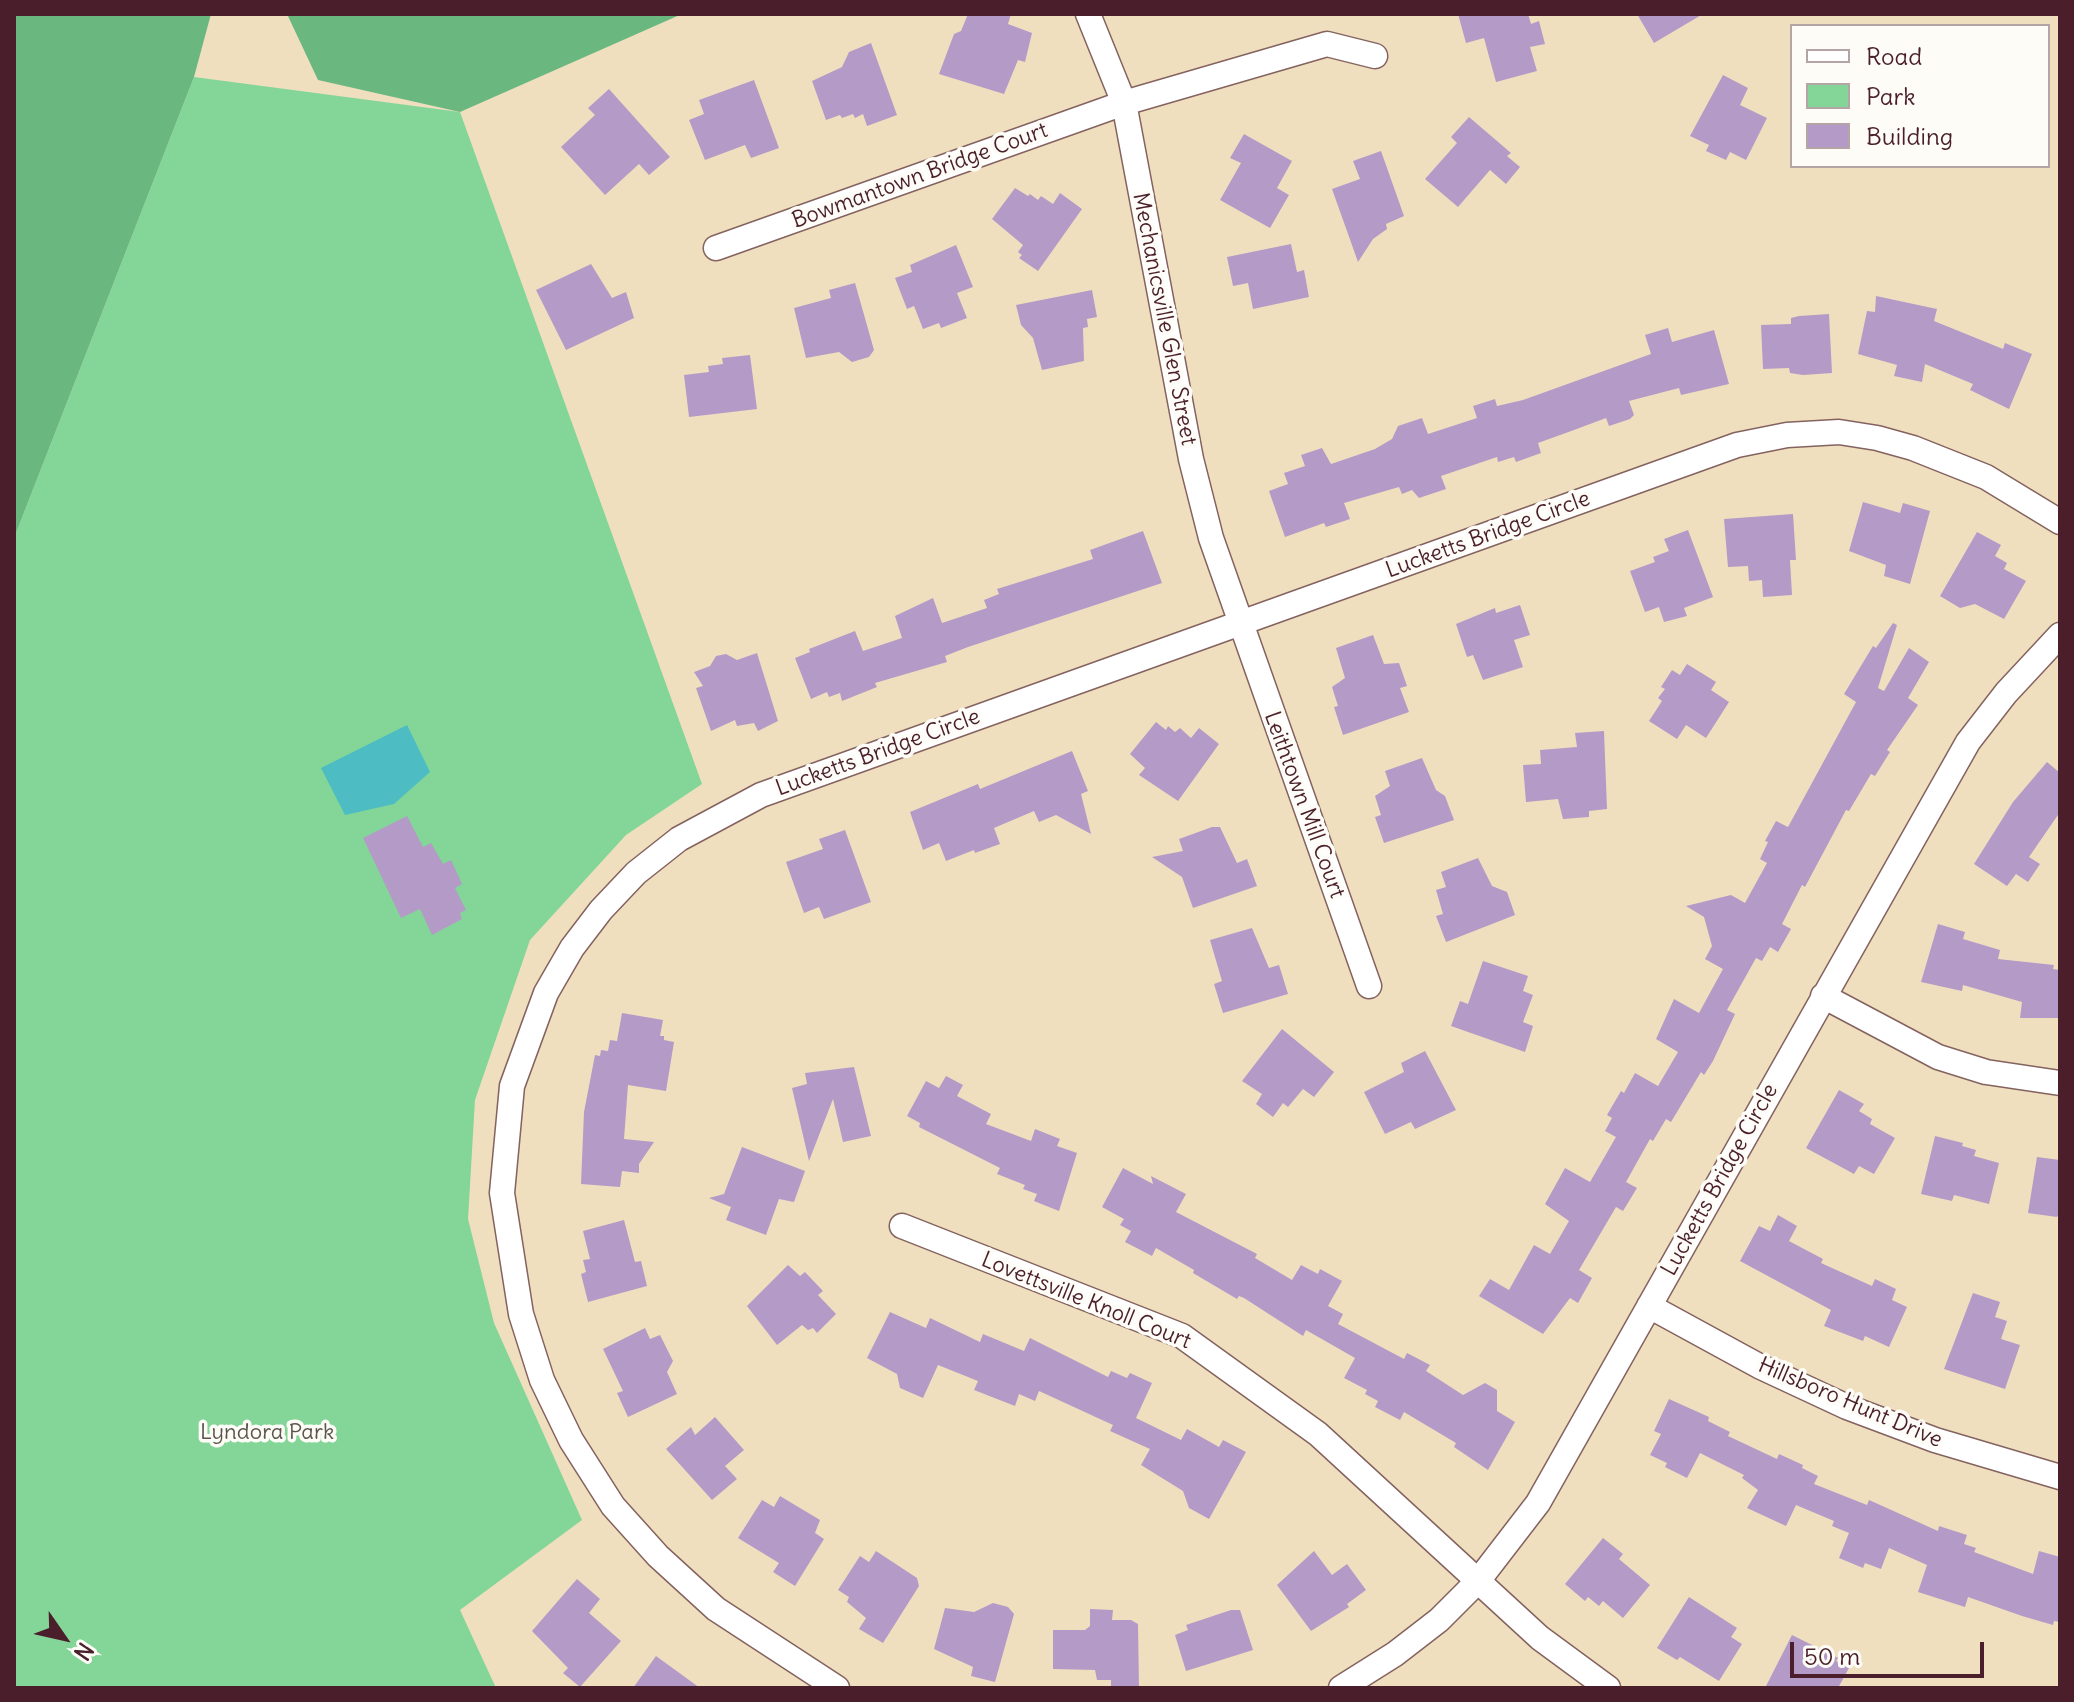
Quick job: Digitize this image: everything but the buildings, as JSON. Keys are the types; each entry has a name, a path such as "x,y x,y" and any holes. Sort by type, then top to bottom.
{"street":[{"name":"Mechanicsville Glen Street","path":"1088,14 1124,103 1191,459 1211,538 1240,624"},
{"name":"Bowmantown Bridge Court","path":"716,248 1124,103 1327,44 1375,56"},
{"name":"Lucketts Bridge Circle","path":"837,1688 716,1609 658,1556 613,1506 571,1440 542,1380 511,1266 502,1193 512,1086 526,1038 546,993 572,948 601,910 647,865 719,815 761,795 1737,445 1787,435 1839,432 1913,448 1986,477 2060,522"},
{"name":"Leithtown Mill Court","path":"1240,624 1369,986"},
{"name":"Lucketts Bridge Circle","path":"1341,1688 1395,1654 1439,1620 1478,1581 1538,1503 1968,742 2006,693 2060,635"},
{"path":"1823,996 1938,1057 1986,1072 2060,1083"},
{"name":"Lovettsville Knoll Court","path":"902,1226 1182,1336 1318,1434 1540,1638 1608,1688"},
{"name":"Hillsboro Hunt Drive","path":"1649,1306 1759,1366 1847,1407 1935,1440 2060,1477"}],"green space":[{"path":"14,14 211,14 194,77 14,538"},
{"path":"287,14 682,14 460,112 318,80"},
{"name":"Lyndora Park","path":"194,77 460,112 702,784 626,835 530,940 475,1100 468,1219 494,1323 582,1520 460,1610 496,1688 14,1688 14,538"}],"water":[{"path":"407,725 430,772 394,804 345,815 321,768"}]}
